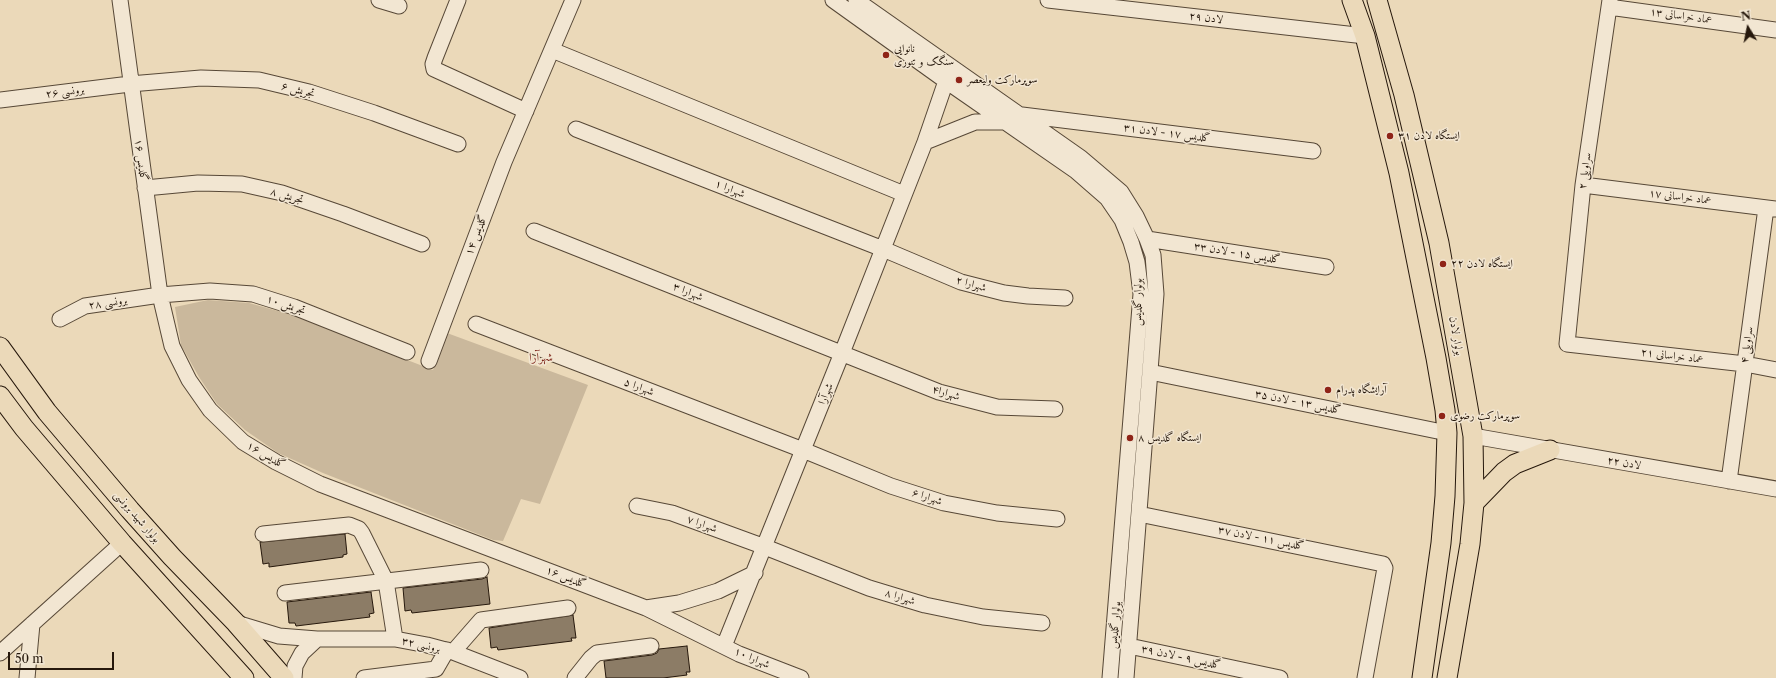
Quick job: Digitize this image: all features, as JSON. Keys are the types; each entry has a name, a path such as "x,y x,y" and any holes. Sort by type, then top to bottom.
{"main road":[{"name":"بولوار لادن","path":"1352,0 1364,36 1399,173 1436,358 1447,433 1445,496 1441,543 1422,678"},
{"name":"بولوار لادن","path":"1377,0 1404,95 1440,243 1473,436 1474,502 1470,544 1447,678"},
{"name":"بولوار شهید برونسی","path":"0,347 47,412 130,510 172,557 236,623 284,678"},
{"path":"0,396 24,428 116,536 244,678"},
{"path":"1474,502 1504,472 1515,464 1550,450"},
{"path":"116,536 130,510"}],"street":[{"name":"گلدیس ۱۶","path":"120,0 130,84 160,295 172,346 189,380 210,410 243,442 276,462 320,484 646,608 724,646"},
{"path":"379,0 399,6"},
{"path":"458,0 435,58 433,64 434,69 526,111"},
{"name":"گلدیس ۱۴","path":"429,360 448,313 466,261 526,111 573,0"},
{"name":"بولوار گلدیس","path":"833,0 950,75 1021,115 1081,158 1121,192 1136,216 1147,239 1152,255 1156,294 1126,678"},
{"name":"بولوار گلدیس","path":"856,0 950,75 1005,122 1076,171 1107,198 1122,220 1137,262 1141,294 1110,678"},
{"name":"لادن ۲۹","path":"1048,0 1364,36"},
{"name":"عماد خراسانی ۱۳","path":"1610,3 1776,30"},
{"name":"سراویلی ۲","path":"1567,344 1583,185 1610,3"},
{"path":"552,50 904,194"},
{"name":"شهرآرا","path":"724,646 755,574 950,75"},
{"name":"تجریش ۶","path":"130,84 202,78 259,80 309,92 374,113 458,144"},
{"name":"برونسی ۲۶","path":"0,100 130,84"},
{"name":"گلدیس ۱۷ - لادن ۳۱","path":"1021,115 1313,151"},
{"path":"925,142 975,122 1005,122"},
{"name":"شهرارا ۱","path":"576,129 883,249"},
{"name":"تجریش ۸","path":"145,188 198,183 242,184 289,196 343,214 422,244"},
{"name":"عماد خراسانی ۱۷","path":"1583,185 1771,209"},
{"name":"سراویلی ۴","path":"1729,481 1745,364 1771,209"},
{"name":"شهرارا ۳","path":"534,231 842,353"},
{"name":"گلدیس ۱۵ - لادن ۳۳","path":"1147,239 1326,267"},
{"name":"شهرارا ۲","path":"883,249 961,282 1012,294 1065,298"},
{"name":"تجریش ۱۰","path":"160,295 210,291 253,294 294,307 407,352"},
{"name":"برونسی ۲۸","path":"60,319 85,306 160,295"},
{"name":"شهرارا ۵","path":"476,324 803,450"},
{"name":"عماد خراسانی ۲۱","path":"1567,344 1745,364 1776,370"},
{"name":"شهرارا۴","path":"842,353 940,392 997,407 1055,409"},
{"name":"گلدیس ۱۳ - لادن ۳۵","path":"1150,372 1447,433"},
{"name":"لادن ۲۲","path":"1473,436 1776,489"},
{"name":"شهرارا ۶","path":"803,450 892,486 944,503 997,513 1057,519"},
{"name":"شهرارا ۷","path":"637,506 672,513 765,547"},
{"name":"گلدیس ۱۱ - لادن ۳۷","path":"1138,514 1383,564 1385,568 1365,678"},
{"path":"263,534 349,525 359,529 386,581 395,639"},
{"path":"0,653 32,624 116,536"},
{"name":"شهرارا ۸","path":"765,547 869,588 925,605 983,617 1042,623"},
{"path":"285,593 481,570"},
{"path":"646,608 679,603 718,591 755,574"},
{"path":"364,678 436,669 450,651 481,620 568,608"},
{"name":"برونسی ۳۲","path":"236,623 279,636 317,639 395,639 427,645 450,651 515,677"},
{"path":"27,678 32,624"},
{"path":"294,678 295,666 302,653 317,639"},
{"path":"575,678 591,658 597,653 651,646"},
{"name":"شهرارا ۱۰","path":"724,646 739,654 801,678"},
{"name":"گلدیس ۹ - لادن ۳۹","path":"1129,646 1280,678"}],"shaded area":[{"path":"208,300 249,303 289,314 433,370 447,333 588,385 540,504 521,499 503,541 493,540 323,473 278,453 245,430 217,404 199,377 181,345 175,307"}],"building":[{"path":"345,534 347,554 343,555 343,557 269,567 269,563 263,564 260,542"},
{"path":"487,577 490,604 412,613 411,610 405,611 403,588 482,579"},
{"path":"371,592 374,613 369,614 370,617 296,626 295,623 289,623 287,602"},
{"path":"573,615 576,638 571,638 572,641 498,650 497,647 491,648 489,628"},
{"path":"687,646 690,672 686,672 687,675 663,678 606,678 604,661 652,655 657,653 659,649"}],"place":[{"name":"نانوایی سنگک و تنوری","path":"886,55"},
{"name":"سوپرمارکت ولیعصر","path":"959,80"},
{"name":"ایستگاه لادن ۳۱","path":"1390,136"},
{"name":"ایستگاه لادن ۲۲","path":"1443,264"},
{"name":"آرایشگاه پدرام","path":"1328,390"},
{"name":"سوپرمارکت رضوی","path":"1442,416"},
{"name":"ایستگاه گلدیس ۸","path":"1130,438"}],"district":[{"name":"شهرآرا","path":"541,358"}]}
